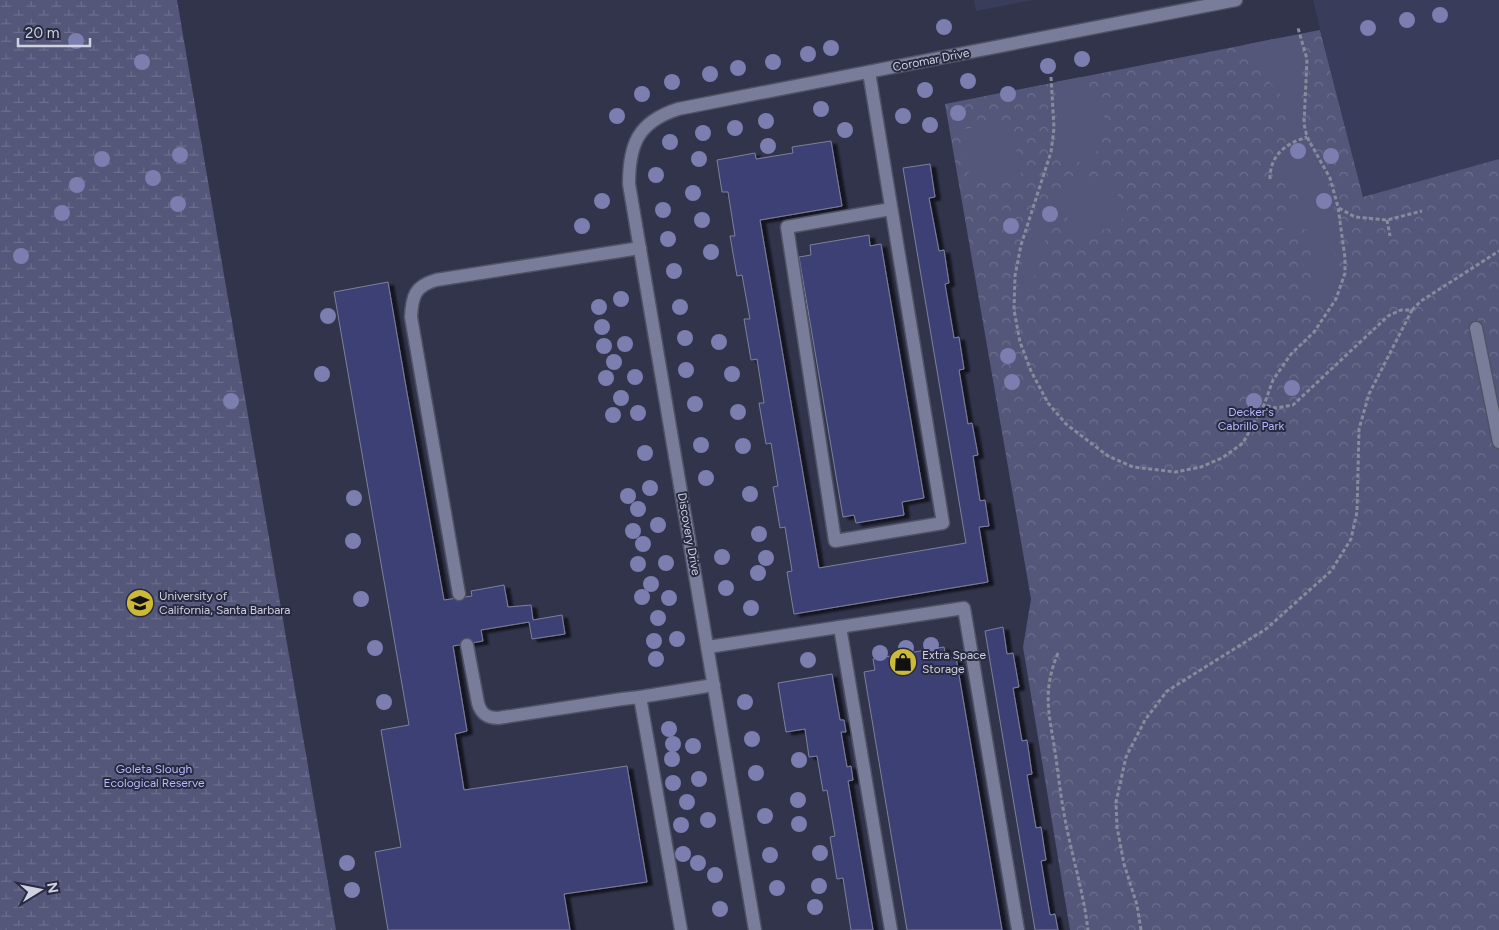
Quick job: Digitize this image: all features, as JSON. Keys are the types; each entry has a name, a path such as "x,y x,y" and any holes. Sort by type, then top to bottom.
{"street":[{"name":"Coromar Drive","path":"637,139 648,124 662,115 678,109 1236,0"},
{"path":"869,72 943,523 835,541 787,226 891,209"},
{"name":"Discovery Drive","path":"637,139 632,150 629,166 629,184 755,930"},
{"path":"459,594 411,317 412,302 417,290 425,283 436,280 640,248"},
{"path":"1476,328 1499,442"},
{"path":"708,648 964,608 1018,930"},
{"path":"840,627 891,930"},
{"path":"467,644 480,710 490,718 714,685"},
{"path":"640,697 681,930"}],"path":[{"path":"1051,76 1054,128 1051,152 1021,246 1015,276 1014,310 1020,342 1031,372 1048,403 1066,424 1108,456 1133,467 1175,472 1201,467 1222,458 1243,443 1264,405 1273,380 1291,354 1314,332 1336,299 1345,273 1345,258 1338,207 1330,178 1307,137 1304,124 1306,59 1298,28"},
{"path":"1270,179 1273,162 1279,152 1287,145 1307,137"},
{"path":"1338,207 1356,217 1387,220 1422,211"},
{"path":"1387,220 1390,236"},
{"path":"1141,930 1137,905 1124,864 1117,827 1116,802 1126,757 1145,720 1167,692 1266,629 1331,570 1351,539 1357,512 1359,429 1369,394 1412,310 1421,301 1499,252"},
{"path":"1264,405 1276,408 1293,405 1388,316 1401,310 1412,310"},
{"path":"1058,653 1048,688 1048,709 1067,829 1081,886 1088,930"}],"shaded area":[{"path":"974,0 1033,0 976,11"},
{"path":"1313,0 1499,0 1499,159 1363,198"}],"green space":[{"name":"Goleta Slough Ecological Reserve","path":"0,0 177,0 336,930 0,930"},
{"name":"Decker's Cabrillo Park","path":"1320,30 1363,197 1499,159 1499,930 1070,930 1023,647 1031,599 945,104"},
{"path":"1299,35 1302,50 1299,114 1301,134 1290,137 1285,105 1280,94 1258,69 1244,45 1273,39 1275,46 1289,44 1288,37"},
{"path":"1081,77 1097,98 1102,108 1104,120 1104,127 1097,151 1084,169 1076,158 1055,153 1057,116 1055,82"},
{"path":"1011,120 1021,175 971,184 960,130"},
{"path":"1304,140 1327,184 1332,198 1340,237 1333,238 1337,267 1341,267 1341,273 1326,308 1312,300 1306,286 1318,284 1307,229 1284,233 1281,217 1287,215 1297,205 1299,201 1298,189 1289,180 1273,179 1278,160 1286,150"},
{"path":"1114,173 1123,226 1071,236 1067,216 1060,218 1053,224 1048,234 1032,283 1018,301 1024,252 1039,204 1064,198 1061,183"}],"building":[{"path":"831,141 842,206 760,220 819,568 966,543 903,168 930,164 935,197 929,198 939,251 944,250 949,283 945,284 954,338 959,337 964,369 959,370 968,424 972,423 978,455 973,456 980,501 985,500 989,526 979,527 988,582 794,614 787,572 792,571 785,527 780,528 773,487 778,486 771,443 766,444 759,403 764,403 757,359 751,360 744,319 750,319 742,275 737,276 730,236 735,236 728,192 722,192 717,160 755,153 756,159 793,153 792,147"},
{"path":"869,235 870,246 881,244 924,498 902,502 904,515 856,523 854,515 843,517 799,257 811,255 810,245"},
{"path":"388,282 444,600 472,596 471,591 504,585 508,607 531,605 533,620 562,615 565,634 532,639 529,622 481,630 483,641 453,646 467,731 455,734 464,790 627,766 647,882 564,894 570,930 388,930 375,852 401,847 381,730 409,725 334,292"},
{"path":"1003,627 1007,654 1013,653 1019,687 1013,688 1022,741 1027,740 1032,774 1027,775 1036,828 1041,827 1046,860 1041,861 1050,915 1055,914 1058,930 1035,930 985,631"},
{"path":"944,647 946,658 956,657 1002,930 907,930 864,672 875,670 873,659"},
{"path":"832,674 840,720 844,720 846,732 841,732 847,767 851,766 853,780 848,781 873,930 851,930 843,878 837,879 830,837 835,836 827,790 823,791 817,756 809,757 805,729 786,732 778,683"}],"place":[{"name":"University of California, Santa Barbara","path":"140,603"},
{"name":"Extra Space Storage","path":"903,662"}]}
